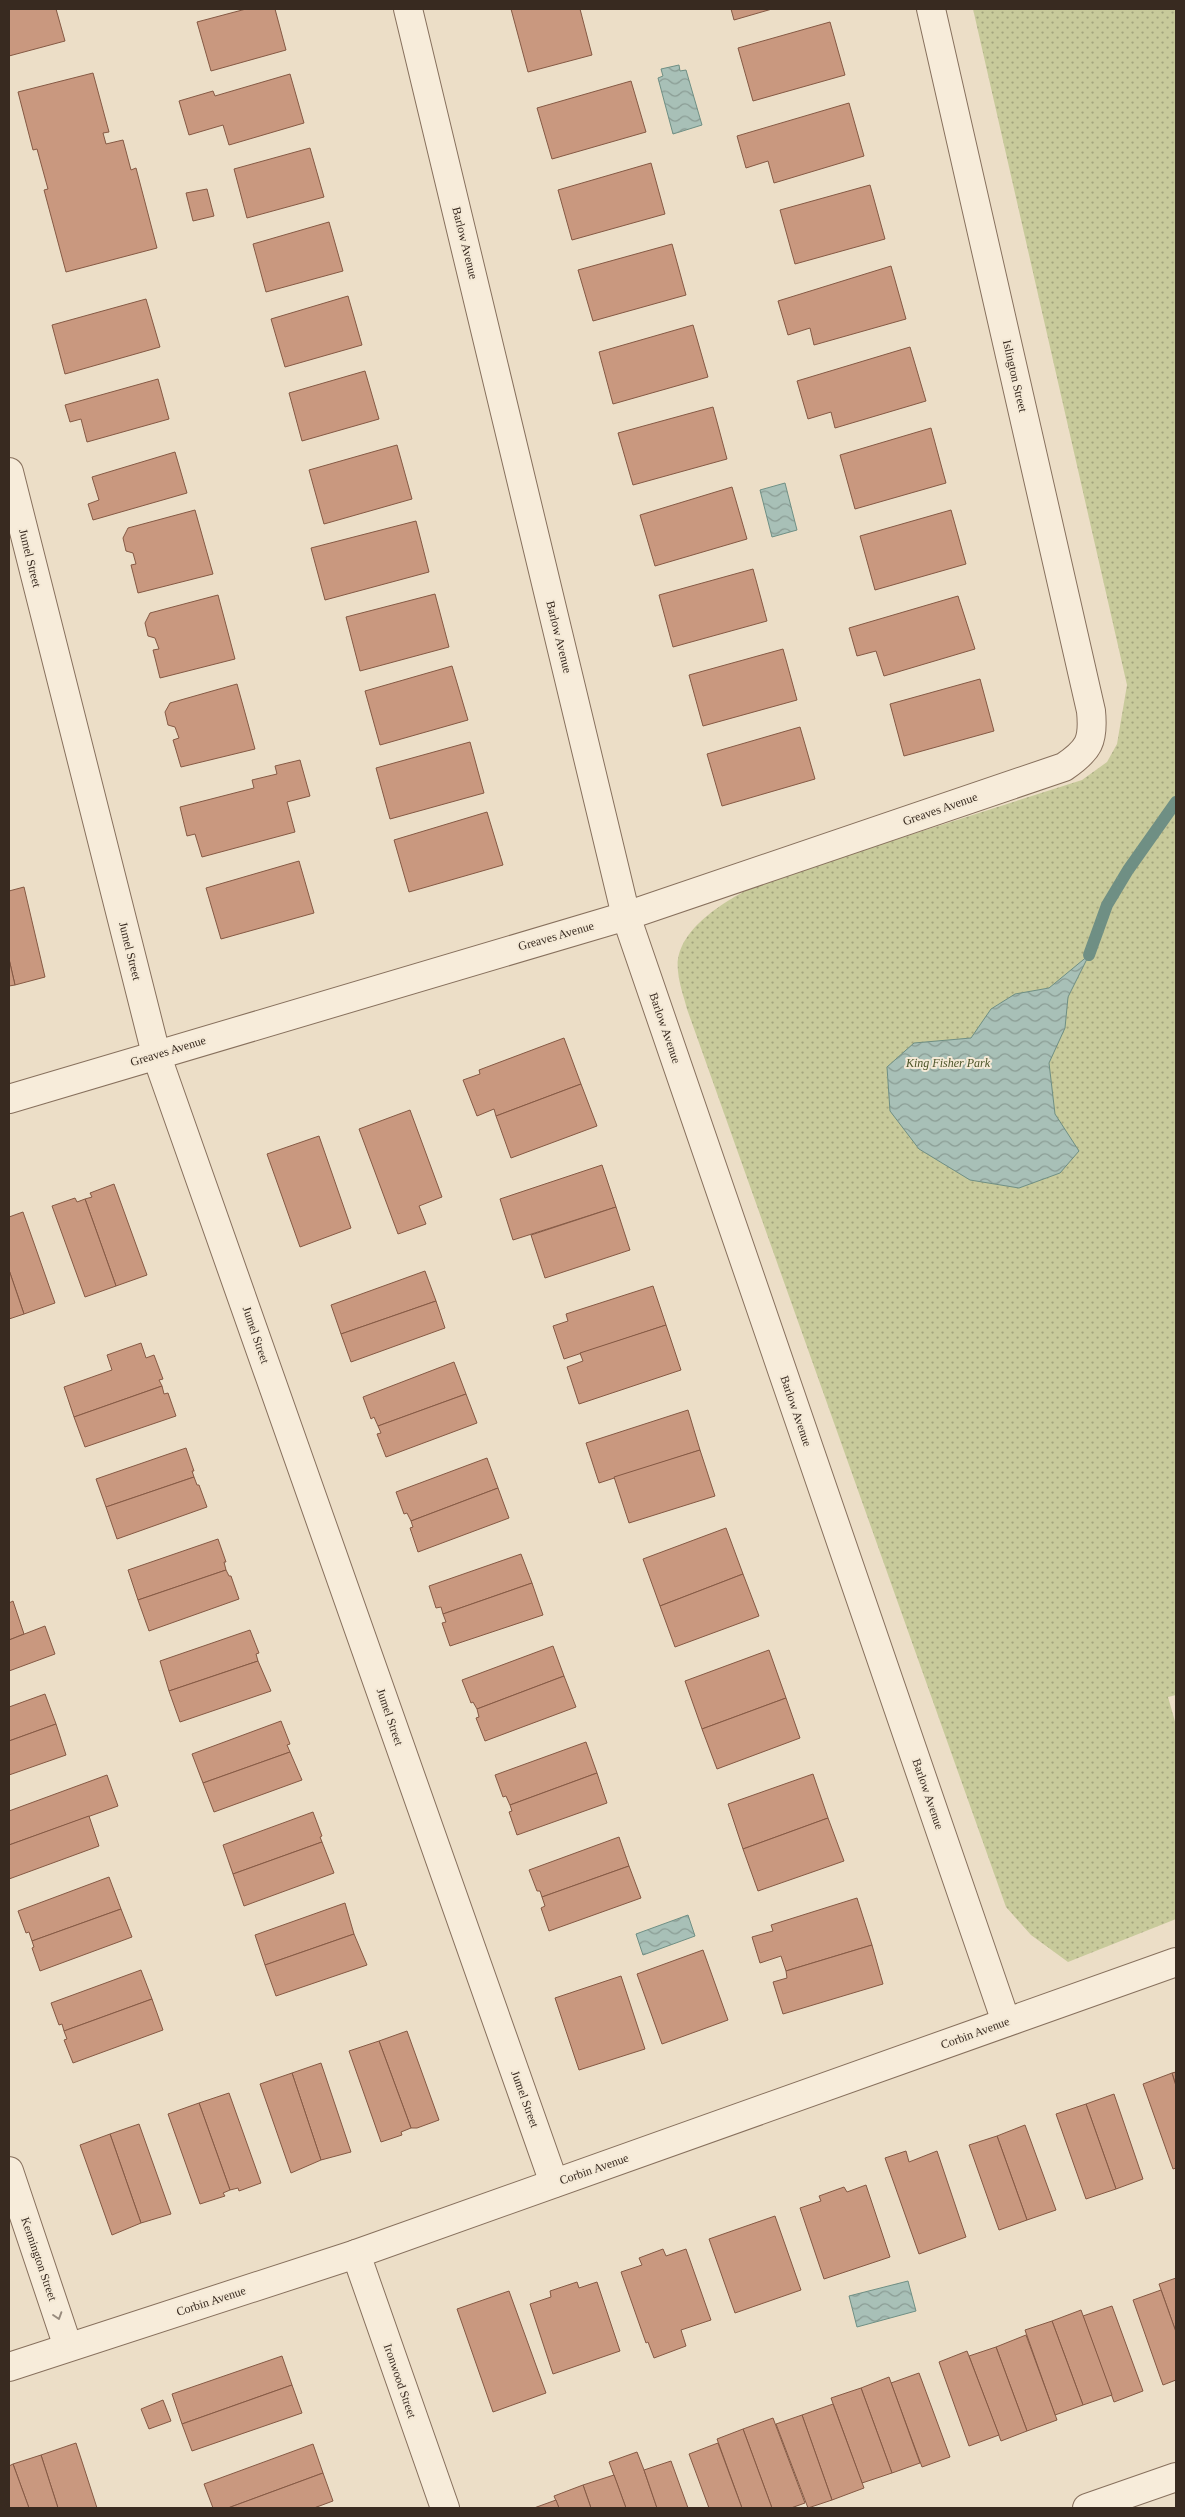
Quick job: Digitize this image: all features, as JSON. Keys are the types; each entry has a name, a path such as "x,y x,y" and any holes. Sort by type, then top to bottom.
{"street":[{"name":"Barlow Avenue","path":"408,9 626,916 1006,2022"},
{"name":"Islington Street","path":"931,9 1091,711 1090,743"},
{"name":"Jumel Street","path":"9,472 156,1054 554,2183"},
{"name":"Greaves Avenue","path":"9,1099 626,916 1064,767 1080,756 1090,743"},
{"name":"Corbin Avenue","path":"9,2367 68,2346 356,2254 1176,1962"},
{"name":"Kennington Street","path":"9,2171 68,2346"},
{"name":"Ironwood Street","path":"356,2254 445,2508"},
{"path":"1088,2508 1176,2477"}],"green space":[{"name":"King Fisher Park","path":"973,9 1176,9 1176,1695 1168,1697 1176,1725 1176,1919 1068,1962 1031,1935 1006,1907 687,1009 680,986 678,971 679,956 684,942 694,929 719,907 760,883 1082,780 1107,762 1117,744 1127,685"}],"water":[{"path":"679,65 680,71 686,70 702,125 673,134 658,78 663,76 661,69"},
{"path":"785,483 797,530 772,537 760,490"},
{"path":"1089,955 1068,997 1065,1028 1049,1063 1055,1114 1079,1151 1060,1173 1019,1188 970,1180 919,1149 890,1111 887,1067 914,1043 971,1038 991,1009 1015,994 1049,988"},
{"path":"688,1915 695,1936 643,1955 636,1934"},
{"path":"908,2281 916,2311 857,2327 849,2296"}],"building":[{"path":"9,9 56,9 65,41 9,56"},
{"path":"246,9 275,9 286,50 211,71 197,22"},
{"path":"511,9 580,9 592,55 528,72"},
{"path":"731,9 772,9 734,20"},
{"path":"830,22 845,75 753,101 738,48"},
{"path":"93,73 109,132 103,133 106,144 123,140 131,170 136,168 157,248 66,272 44,190 48,189 37,149 33,150 18,92"},
{"path":"290,74 304,123 229,145 223,125 189,135 179,101 213,91 215,96"},
{"path":"631,81 646,132 552,159 537,108"},
{"path":"849,103 864,156 774,183 768,161 746,168 737,136"},
{"path":"310,148 324,197 247,218 234,169"},
{"path":"651,163 665,214 572,240 558,190"},
{"path":"870,185 885,239 795,264 780,210"},
{"path":"207,189 214,216 193,221 186,193"},
{"path":"329,222 343,271 266,292 253,244"},
{"path":"672,244 686,295 593,321 578,270"},
{"path":"891,266 906,319 814,345 810,328 788,335 778,301"},
{"path":"348,296 362,345 285,367 271,319"},
{"path":"146,299 160,347 65,374 52,325"},
{"path":"693,325 708,377 613,404 599,352"},
{"path":"910,347 926,401 835,428 831,412 808,419 797,381"},
{"path":"365,371 379,419 302,441 289,393"},
{"path":"158,379 169,419 87,442 81,419 70,422 65,405"},
{"path":"713,407 727,459 633,485 618,433"},
{"path":"931,428 946,483 855,509 840,455"},
{"path":"397,445 412,499 324,524 309,470"},
{"path":"175,452 187,493 93,520 88,504 99,500 92,477"},
{"path":"732,487 747,539 655,566 640,515"},
{"path":"195,510 213,574 138,593 131,565 136,564 133,553 126,551 123,538 128,528"},
{"path":"951,510 966,564 875,590 860,536"},
{"path":"416,521 429,572 325,600 311,548"},
{"path":"753,569 767,621 673,647 659,595"},
{"path":"435,594 449,647 360,671 346,617"},
{"path":"218,595 235,659 160,678 153,650 159,649 155,638 148,636 145,623 150,613"},
{"path":"958,596 975,649 884,676 876,651 857,656 849,628"},
{"path":"783,649 797,700 703,726 689,675"},
{"path":"452,666 468,720 380,745 365,691"},
{"path":"980,679 994,731 904,756 890,704"},
{"path":"237,684 255,749 181,767 173,740 179,738 175,727 168,725 165,712 170,703"},
{"path":"800,727 815,779 722,806 707,754"},
{"path":"470,742 484,793 390,819 376,768"},
{"path":"300,760 310,796 287,802 295,832 202,857 195,834 187,836 180,807 254,788 252,780 277,774 275,766"},
{"path":"487,812 503,865 409,892 394,840"},
{"path":"299,861 314,913 221,939 206,888"},
{"path":"24,887 45,977 15,985 9,959 9,891"},
{"path":"9,959 15,985 9,986"},
{"path":"564,1038 581,1084 496,1116 494,1109 477,1116 463,1080 480,1074 479,1070"},
{"path":"581,1084 597,1126 511,1158 496,1116"},
{"path":"410,1110 442,1197 419,1206 426,1224 398,1234 359,1129"},
{"path":"319,1136 351,1228 300,1247 267,1154"},
{"path":"602,1165 616,1207 513,1240 500,1199"},
{"path":"114,1184 147,1275 116,1286 85,1199 92,1197 90,1193"},
{"path":"75,1198 77,1202 85,1199 116,1286 85,1297 52,1206"},
{"path":"616,1207 630,1250 545,1278 531,1235"},
{"path":"23,1212 55,1303 24,1314 9,1270 9,1217"},
{"path":"9,1270 24,1314 9,1319"},
{"path":"425,1271 436,1301 341,1334 331,1305"},
{"path":"653,1286 666,1325 564,1359 553,1326 568,1321 566,1314"},
{"path":"436,1301 445,1328 351,1362 341,1334"},
{"path":"666,1325 681,1370 579,1404 567,1367 583,1361 580,1353"},
{"path":"141,1343 146,1358 154,1355 163,1379 159,1380 162,1386 74,1417 64,1387 112,1370 107,1355"},
{"path":"454,1362 466,1394 378,1426 374,1417 371,1419 363,1397"},
{"path":"162,1386 164,1394 168,1393 176,1416 85,1447 74,1417"},
{"path":"466,1394 477,1423 386,1457 377,1434 381,1433 378,1426"},
{"path":"688,1410 700,1450 599,1483 586,1443"},
{"path":"186,1448 194,1471 192,1471 194,1477 106,1507 96,1479"},
{"path":"700,1450 715,1496 629,1523 614,1477"},
{"path":"487,1458 498,1488 411,1521 407,1513 404,1514 396,1492"},
{"path":"194,1477 207,1507 117,1539 106,1507"},
{"path":"498,1488 509,1518 418,1552 410,1528 413,1527 411,1521"},
{"path":"726,1528 743,1574 660,1606 643,1559"},
{"path":"218,1539 226,1562 224,1562 226,1570 138,1600 128,1570"},
{"path":"521,1554 532,1583 443,1614 441,1607 436,1608 429,1586"},
{"path":"226,1570 229,1576 231,1576 239,1599 149,1631 138,1600"},
{"path":"743,1574 759,1616 675,1647 660,1606"},
{"path":"532,1583 543,1615 450,1646 442,1623 446,1622 443,1614"},
{"path":"13,1601 24,1634 9,1640 9,1603"},
{"path":"45,1626 55,1654 9,1671 9,1640"},
{"path":"250,1630 259,1653 256,1654 258,1661 169,1691 160,1661"},
{"path":"553,1646 564,1676 477,1709 473,1702 471,1703 462,1680"},
{"path":"769,1650 786,1698 702,1729 685,1681"},
{"path":"258,1661 271,1691 180,1722 169,1691"},
{"path":"564,1676 576,1707 485,1741 476,1718 479,1717 477,1709"},
{"path":"45,1694 56,1724 9,1741 9,1707"},
{"path":"786,1698 800,1738 717,1769 702,1729"},
{"path":"281,1721 290,1744 287,1745 290,1752 203,1783 192,1754"},
{"path":"56,1724 66,1755 9,1775 9,1741"},
{"path":"586,1742 597,1773 510,1805 506,1796 503,1797 495,1775"},
{"path":"290,1752 302,1780 214,1812 203,1783"},
{"path":"597,1773 607,1803 517,1835 509,1812 512,1811 510,1805"},
{"path":"813,1774 828,1818 743,1849 728,1804"},
{"path":"107,1775 118,1806 9,1845 9,1811"},
{"path":"313,1812 322,1836 320,1837 322,1842 233,1874 223,1845"},
{"path":"89,1816 99,1846 9,1879 9,1845"},
{"path":"828,1818 844,1861 758,1891 743,1849"},
{"path":"619,1837 629,1866 542,1897 540,1891 537,1891 529,1870"},
{"path":"322,1842 334,1873 244,1906 233,1874"},
{"path":"629,1866 641,1898 549,1931 541,1908 545,1906 542,1897"},
{"path":"109,1877 121,1909 32,1941 29,1932 26,1933 18,1911"},
{"path":"857,1898 872,1945 786,1971 781,1956 760,1963 752,1937 773,1931 771,1925"},
{"path":"345,1903 354,1934 265,1965 255,1935"},
{"path":"121,1909 132,1937 40,1971 32,1948 34,1947 32,1941"},
{"path":"354,1934 367,1965 276,1996 265,1965"},
{"path":"872,1945 883,1984 783,2014 773,1982 787,1978 786,1971"},
{"path":"703,1950 728,2020 662,2044 637,1974"},
{"path":"141,1970 152,1999 64,2031 62,2024 59,2025 51,2003"},
{"path":"621,1976 645,2049 579,2070 555,1998"},
{"path":"152,1999 163,2030 73,2063 64,2040 67,2039 64,2031"},
{"path":"407,2031 439,2120 417,2128 411,2128 379,2041"},
{"path":"379,2041 411,2128 401,2132 402,2135 381,2142 349,2051"},
{"path":"321,2063 351,2152 321,2160 292,2073"},
{"path":"1176,2072 1176,2086 1172,2073"},
{"path":"292,2073 321,2160 291,2173 260,2084"},
{"path":"1172,2073 1176,2086 1176,2168 1173,2169 1143,2084"},
{"path":"229,2093 261,2183 239,2191 238,2188 230,2190 199,2103"},
{"path":"1114,2094 1143,2179 1116,2189 1086,2104"},
{"path":"199,2103 230,2190 223,2193 225,2196 200,2204 168,2114"},
{"path":"1086,2104 1116,2189 1086,2199 1056,2114"},
{"path":"139,2124 171,2214 141,2223 110,2134"},
{"path":"1025,2125 1056,2210 1027,2220 997,2136"},
{"path":"110,2134 141,2223 112,2235 80,2145"},
{"path":"997,2136 1027,2220 999,2230 969,2145"},
{"path":"906,2151 909,2162 937,2151 966,2237 919,2254 885,2158"},
{"path":"866,2185 890,2257 824,2279 800,2208 821,2201 819,2196 844,2187 847,2192"},
{"path":"775,2216 801,2290 735,2313 709,2239"},
{"path":"663,2249 666,2256 686,2249 711,2320 681,2330 686,2346 654,2358 648,2342 646,2343 621,2272 642,2265 639,2258"},
{"path":"1176,2278 1176,2332 1159,2284"},
{"path":"577,2282 579,2288 597,2282 620,2351 553,2374 530,2304 551,2297 550,2291"},
{"path":"1161,2290 1176,2332 1176,2380 1163,2385 1133,2300"},
{"path":"509,2291 546,2393 493,2412 457,2309"},
{"path":"1112,2306 1143,2391 1114,2402 1083,2316"},
{"path":"1081,2310 1112,2395 1083,2405 1052,2321"},
{"path":"1052,2321 1083,2405 1055,2415 1025,2330"},
{"path":"1026,2335 1057,2420 1027,2431 996,2347"},
{"path":"996,2347 1027,2431 1001,2441 969,2356"},
{"path":"967,2351 999,2435 969,2446 939,2362"},
{"path":"282,2356 292,2385 182,2424 172,2394"},
{"path":"919,2373 950,2457 922,2467 891,2383"},
{"path":"889,2377 920,2463 892,2473 861,2388"},
{"path":"292,2385 302,2413 192,2451 182,2424"},
{"path":"861,2388 892,2473 862,2483 831,2398"},
{"path":"163,2400 171,2421 149,2429 141,2409"},
{"path":"833,2404 864,2488 832,2500 802,2415"},
{"path":"802,2415 832,2500 808,2508 776,2424"},
{"path":"773,2418 805,2503 791,2508 772,2508 743,2429"},
{"path":"743,2429 772,2508 742,2508 717,2439"},
{"path":"76,2443 97,2508 58,2508 41,2455"},
{"path":"718,2443 742,2508 709,2508 689,2454"},
{"path":"313,2444 323,2473 228,2508 213,2508 204,2484"},
{"path":"637,2452 657,2508 626,2508 609,2462"},
{"path":"41,2455 58,2508 29,2508 13,2464"},
{"path":"671,2461 688,2508 657,2508 644,2470"},
{"path":"13,2464 29,2508 9,2508 9,2466"},
{"path":"323,2473 333,2501 314,2508 228,2508"},
{"path":"614,2475 626,2508 591,2508 583,2485"},
{"path":"583,2485 591,2508 559,2508 554,2496"},
{"path":"556,2500 559,2508 534,2508"}],"waterway":[{"path":"1089,955 1107,905 1128,870 1176,802"}]}
